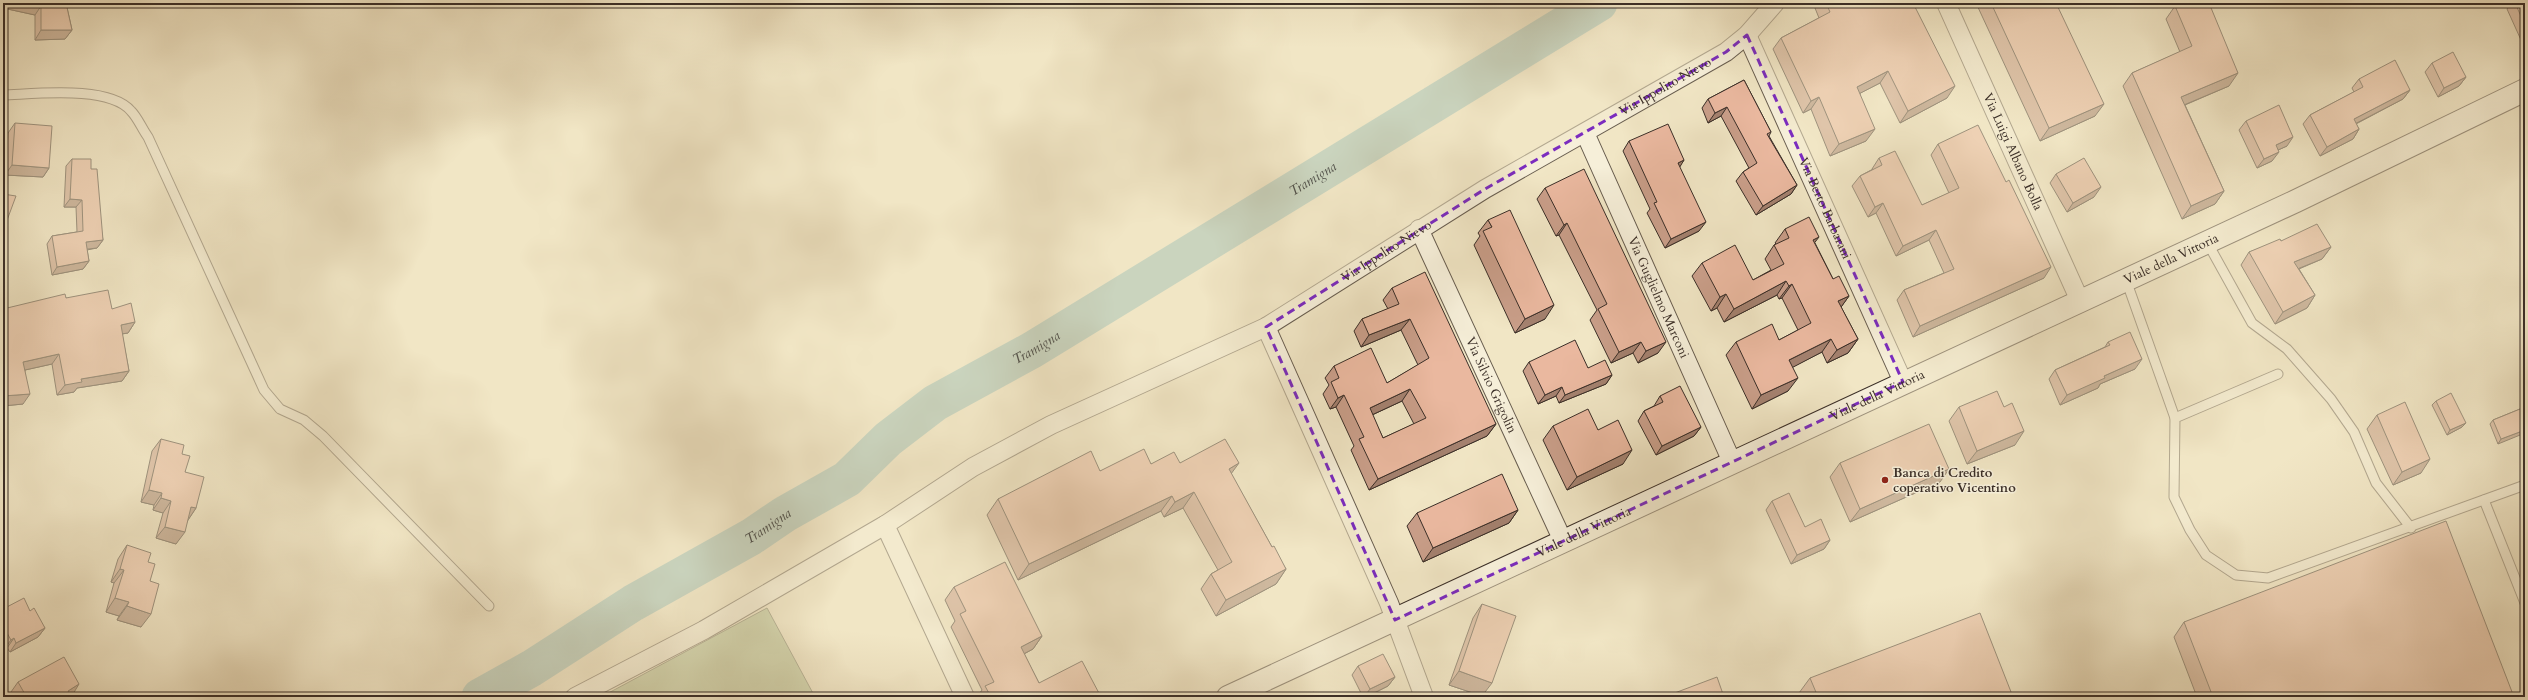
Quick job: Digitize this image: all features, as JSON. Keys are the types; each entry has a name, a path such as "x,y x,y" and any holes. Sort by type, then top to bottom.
{"street":[{"name":"Via Ippolito Nievo","path":"575,697 704,630 885,525 973,467 1050,425 1266,327 1419,229 1726,52 1746,35 1775,3"},
{"name":"Via Luigi Albano Bolla","path":"1946,3 2080,301"},
{"name":"Via Berto Barbarani","path":"1746,35 1903,382"},
{"name":"Viale della Vittoria","path":"1228,697 1903,382 2126,280 2525,90"},
{"name":"Via Guglielmo Marconi","path":"1585,133 1732,462"},
{"name":"Via Silvio Grigolin","path":"1419,229 1563,541"},
{"path":"1266,327 1395,620 1424,697"},
{"path":"885,525 965,697"}],"lane":[{"path":"3,95 92,94 119,102 131,110 148,137 264,390 280,409 304,420 324,436 489,606"},
{"path":"2207,242 2252,323 2287,349 2331,399 2354,432 2376,483 2411,528"},
{"path":"2126,280 2175,418 2174,497 2206,555 2236,575 2268,578 2411,528 2525,485"},
{"path":"2175,418 2278,374"},
{"path":"2484,500 2525,603"}],"highlighted area":[{"path":"1747,35 1903,382 1395,620 1266,327 1485,189 1726,52"}],"green space":[{"path":"767,608 815,697 601,697"}],"building":[{"path":"27,3 66,3 72,30 41,30 41,6"},
{"path":"1826,3 1913,3 1955,86 1908,111 1888,71 1857,87 1875,129 1839,144 1819,97 1811,101 1781,38 1830,12"},
{"path":"1991,3 2056,3 2104,104 2049,128"},
{"path":"2183,3 2209,3 2238,73 2181,97 2224,191 2191,206 2132,73 2192,46 2175,6"},
{"path":"2515,3 2525,3 2525,25"},
{"path":"2453,52 2466,77 2444,88 2432,63"},
{"path":"2395,60 2410,90 2354,119 2359,129 2327,147 2310,115 2363,87 2359,79"},
{"path":"1744,80 1771,132 1767,134 1797,185 1763,206 1743,172 1757,163 1727,107 1715,113 1708,99"},
{"path":"2279,105 2293,137 2276,145 2279,152 2264,159 2246,121"},
{"path":"15,123 52,126 49,168 12,165"},
{"path":"1668,124 1684,160 1678,163 1706,222 1671,239 1654,203 1657,202 1629,141"},
{"path":"1978,125 2006,182 2009,180 2051,267 1920,326 1904,290 1954,269 1936,230 1903,246 1883,203 1875,207 1860,176 1882,165 1879,158 1895,151 1922,205 1959,188 1938,144"},
{"path":"2084,158 2101,187 2073,203 2056,174"},
{"path":"72,159 91,159 91,169 97,169 103,240 86,242 89,261 57,267 52,236 83,231 82,200 70,199"},
{"path":"1584,169 1666,342 1646,351 1641,342 1619,352 1598,309 1607,304 1567,223 1564,225 1545,188"},
{"path":"3,194 16,196 3,231"},
{"path":"1510,210 1554,305 1525,319 1483,231 1492,227 1488,220"},
{"path":"1809,217 1819,237 1813,240 1833,279 1839,276 1849,296 1838,301 1858,339 1837,350 1831,339 1789,360 1798,378 1761,395 1736,342 1772,324 1779,340 1811,323 1792,284 1789,286 1786,281 1734,309 1726,294 1720,297 1702,263 1735,245 1753,280 1784,264 1774,245 1789,238 1785,229"},
{"path":"2317,224 2331,247 2294,262 2315,295 2283,312 2249,252 2280,239 2281,241"},
{"path":"1425,272 1496,424 1378,479 1359,439 1364,437 1344,395 1338,398 1331,382 1339,378 1334,366 1371,348 1387,383 1429,358 1410,319 1369,335 1362,319 1399,304 1392,288","holes":["1410,389 1426,418 1383,438 1370,408"]},
{"path":"108,290 112,309 131,303 135,322 121,325 129,371 81,379 82,382 65,385 59,354 23,362 30,394 3,396 3,309 65,294 66,298"},
{"path":"2130,332 2142,359 2067,395 2055,370 2110,345 2108,342"},
{"path":"1575,340 1588,368 1605,360 1612,375 1565,395 1562,387 1545,395 1529,362"},
{"path":"1680,386 1701,427 1662,446 1644,411 1663,402 1660,396"},
{"path":"1997,391 2004,407 2012,403 2024,431 1977,451 1959,407"},
{"path":"2451,393 2466,423 2450,430 2436,401"},
{"path":"2405,402 2430,459 2402,472 2377,415"},
{"path":"2525,407 2525,430 2501,439 2493,420"},
{"path":"1588,409 1598,430 1618,420 1632,450 1577,477 1553,426"},
{"name":"Banca di Credito coperativo Vicentino","path":"1929,424 1949,469 1860,509 1840,463"},
{"path":"161,439 184,445 182,454 190,456 185,472 204,477 196,508 191,507 185,532 165,527 171,501 161,498 162,493 149,490"},
{"path":"1225,439 1239,463 1229,469 1272,547 1274,546 1286,569 1226,600 1211,574 1232,562 1194,492 1175,502 1172,496 1029,564 998,499 1091,451 1100,471 1144,449 1151,464 1174,452 1180,463"},
{"path":"1502,474 1518,510 1433,548 1417,513"},
{"path":"1789,493 1805,527 1821,519 1830,540 1797,555 1772,501"},
{"path":"2446,521 2514,697 2213,697 2184,622"},
{"path":"127,545 151,553 148,562 155,564 150,581 159,584 151,614 127,606 129,602 115,598 124,570 120,569"},
{"path":"1005,562 1042,636 1021,647 1039,683 1082,661 1101,697 991,697 985,686 994,682 960,614 966,611 954,587"},
{"path":"24,598 30,611 34,608 45,628 16,643 14,638 11,640 3,626 3,609"},
{"path":"1482,604 1516,616 1492,683 1459,671"},
{"path":"1980,613 2013,697 1818,697 1810,678"},
{"path":"1383,654 1395,677 1370,689 1358,666"},
{"path":"64,657 79,684 68,691 71,696 31,697 29,694 26,696 18,682"},
{"path":"1717,677 1724,697 1664,697"},
{"path":"1314,692 1317,697 1306,697"}],"waterway":[{"name":"Tramigna","path":"480,697 532,668 633,603 751,537 785,514 847,479 888,439 935,403 1032,350 1599,3"}],"place":[{"name":"Banca di Credito coperativo Vicentino","path":"1885,480"}]}
